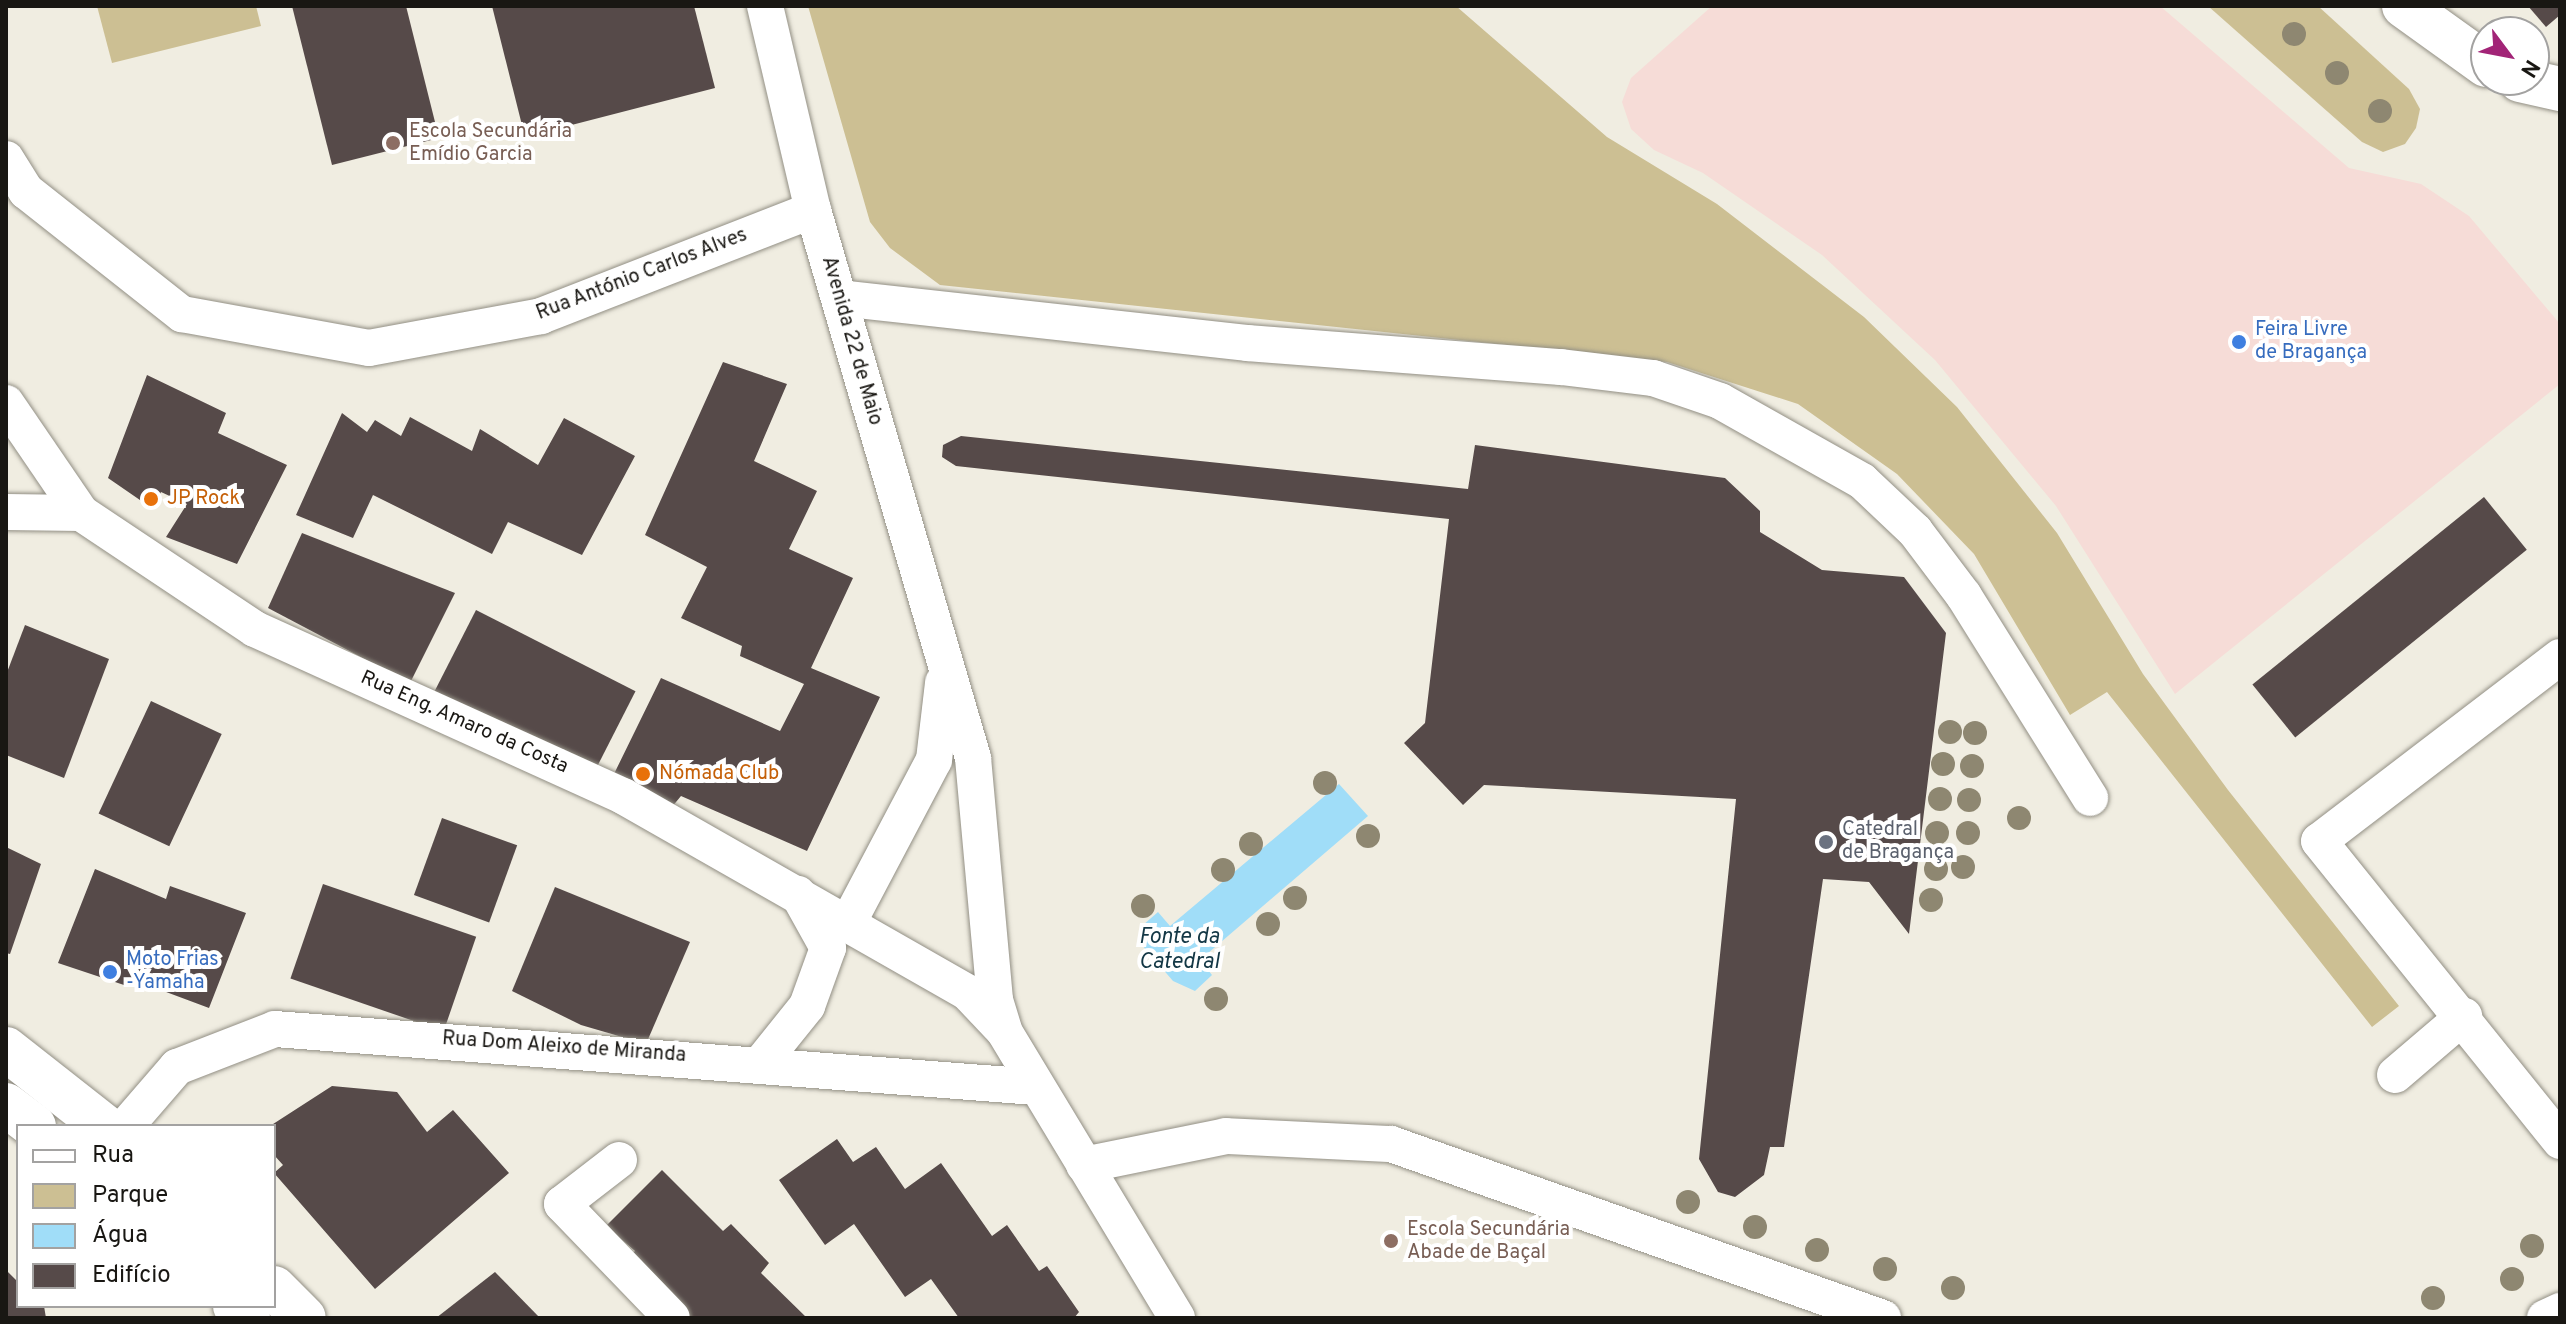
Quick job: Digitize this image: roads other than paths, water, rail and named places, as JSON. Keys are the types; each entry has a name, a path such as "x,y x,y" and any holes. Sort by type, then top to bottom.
{"main road":[{"path":"2404,6 2470,53"},
{"path":"6,1049 101,1124"},
{"path":"6,1105 31,1124"},
{"path":"276,1290 304,1318"}],"street":[{"name":"Avenida 22 de Maio","path":"765,6 813,210 918,554 945,673"},
{"name":"Rua António Carlos Alves","path":"6,159 26,191 182,314 369,348 541,316 813,210"},
{"path":"840,298 1247,343 1577,369 1653,378 1720,401 1862,481 1915,531 1964,596 2090,798"},
{"name":"Rua Eng. Amaro da Costa","path":"6,403 81,513 255,629 623,796 968,993 1004,1031"},
{"path":"6,512 81,513"},
{"path":"2560,657 2319,841 2464,1016 2560,1141"},
{"path":"848,923 934,760 945,673"},
{"path":"945,673 973,758 995,1000 1004,1031 1177,1318"},
{"path":"762,1062 807,1006 828,948 798,894"},
{"path":"2395,1075 2464,1016"},
{"name":"Rua Dom Aleixo de Miranda","path":"128,1124 177,1067 275,1029 762,1062 1035,1087"},
{"path":"1084,1165 1226,1136 1391,1144 1883,1318"},
{"path":"619,1160 562,1204 672,1318"},
{"path":"2545,1318 2560,1311"}],"water":[{"name":"Fonte da Catedral","path":"1339,784 1368,816 1200,960 1212,975 1195,991 1173,981 1142,945 1143,925 1158,912 1170,926"}],"place":[{"name":"Escola Secundária Emídio Garcia","path":"393,143"},
{"name":"Feira Livre de Bragança","path":"2239,342"},
{"name":"JP Rock","path":"151,499"},
{"name":"Nómada Club","path":"643,774"},
{"name":"Catedral de Bragança","path":"1826,842"},
{"name":"Moto Frias -Yamaha","path":"110,972"},
{"name":"Escola Secundária Abade de Baçal","path":"1391,1241"}]}
